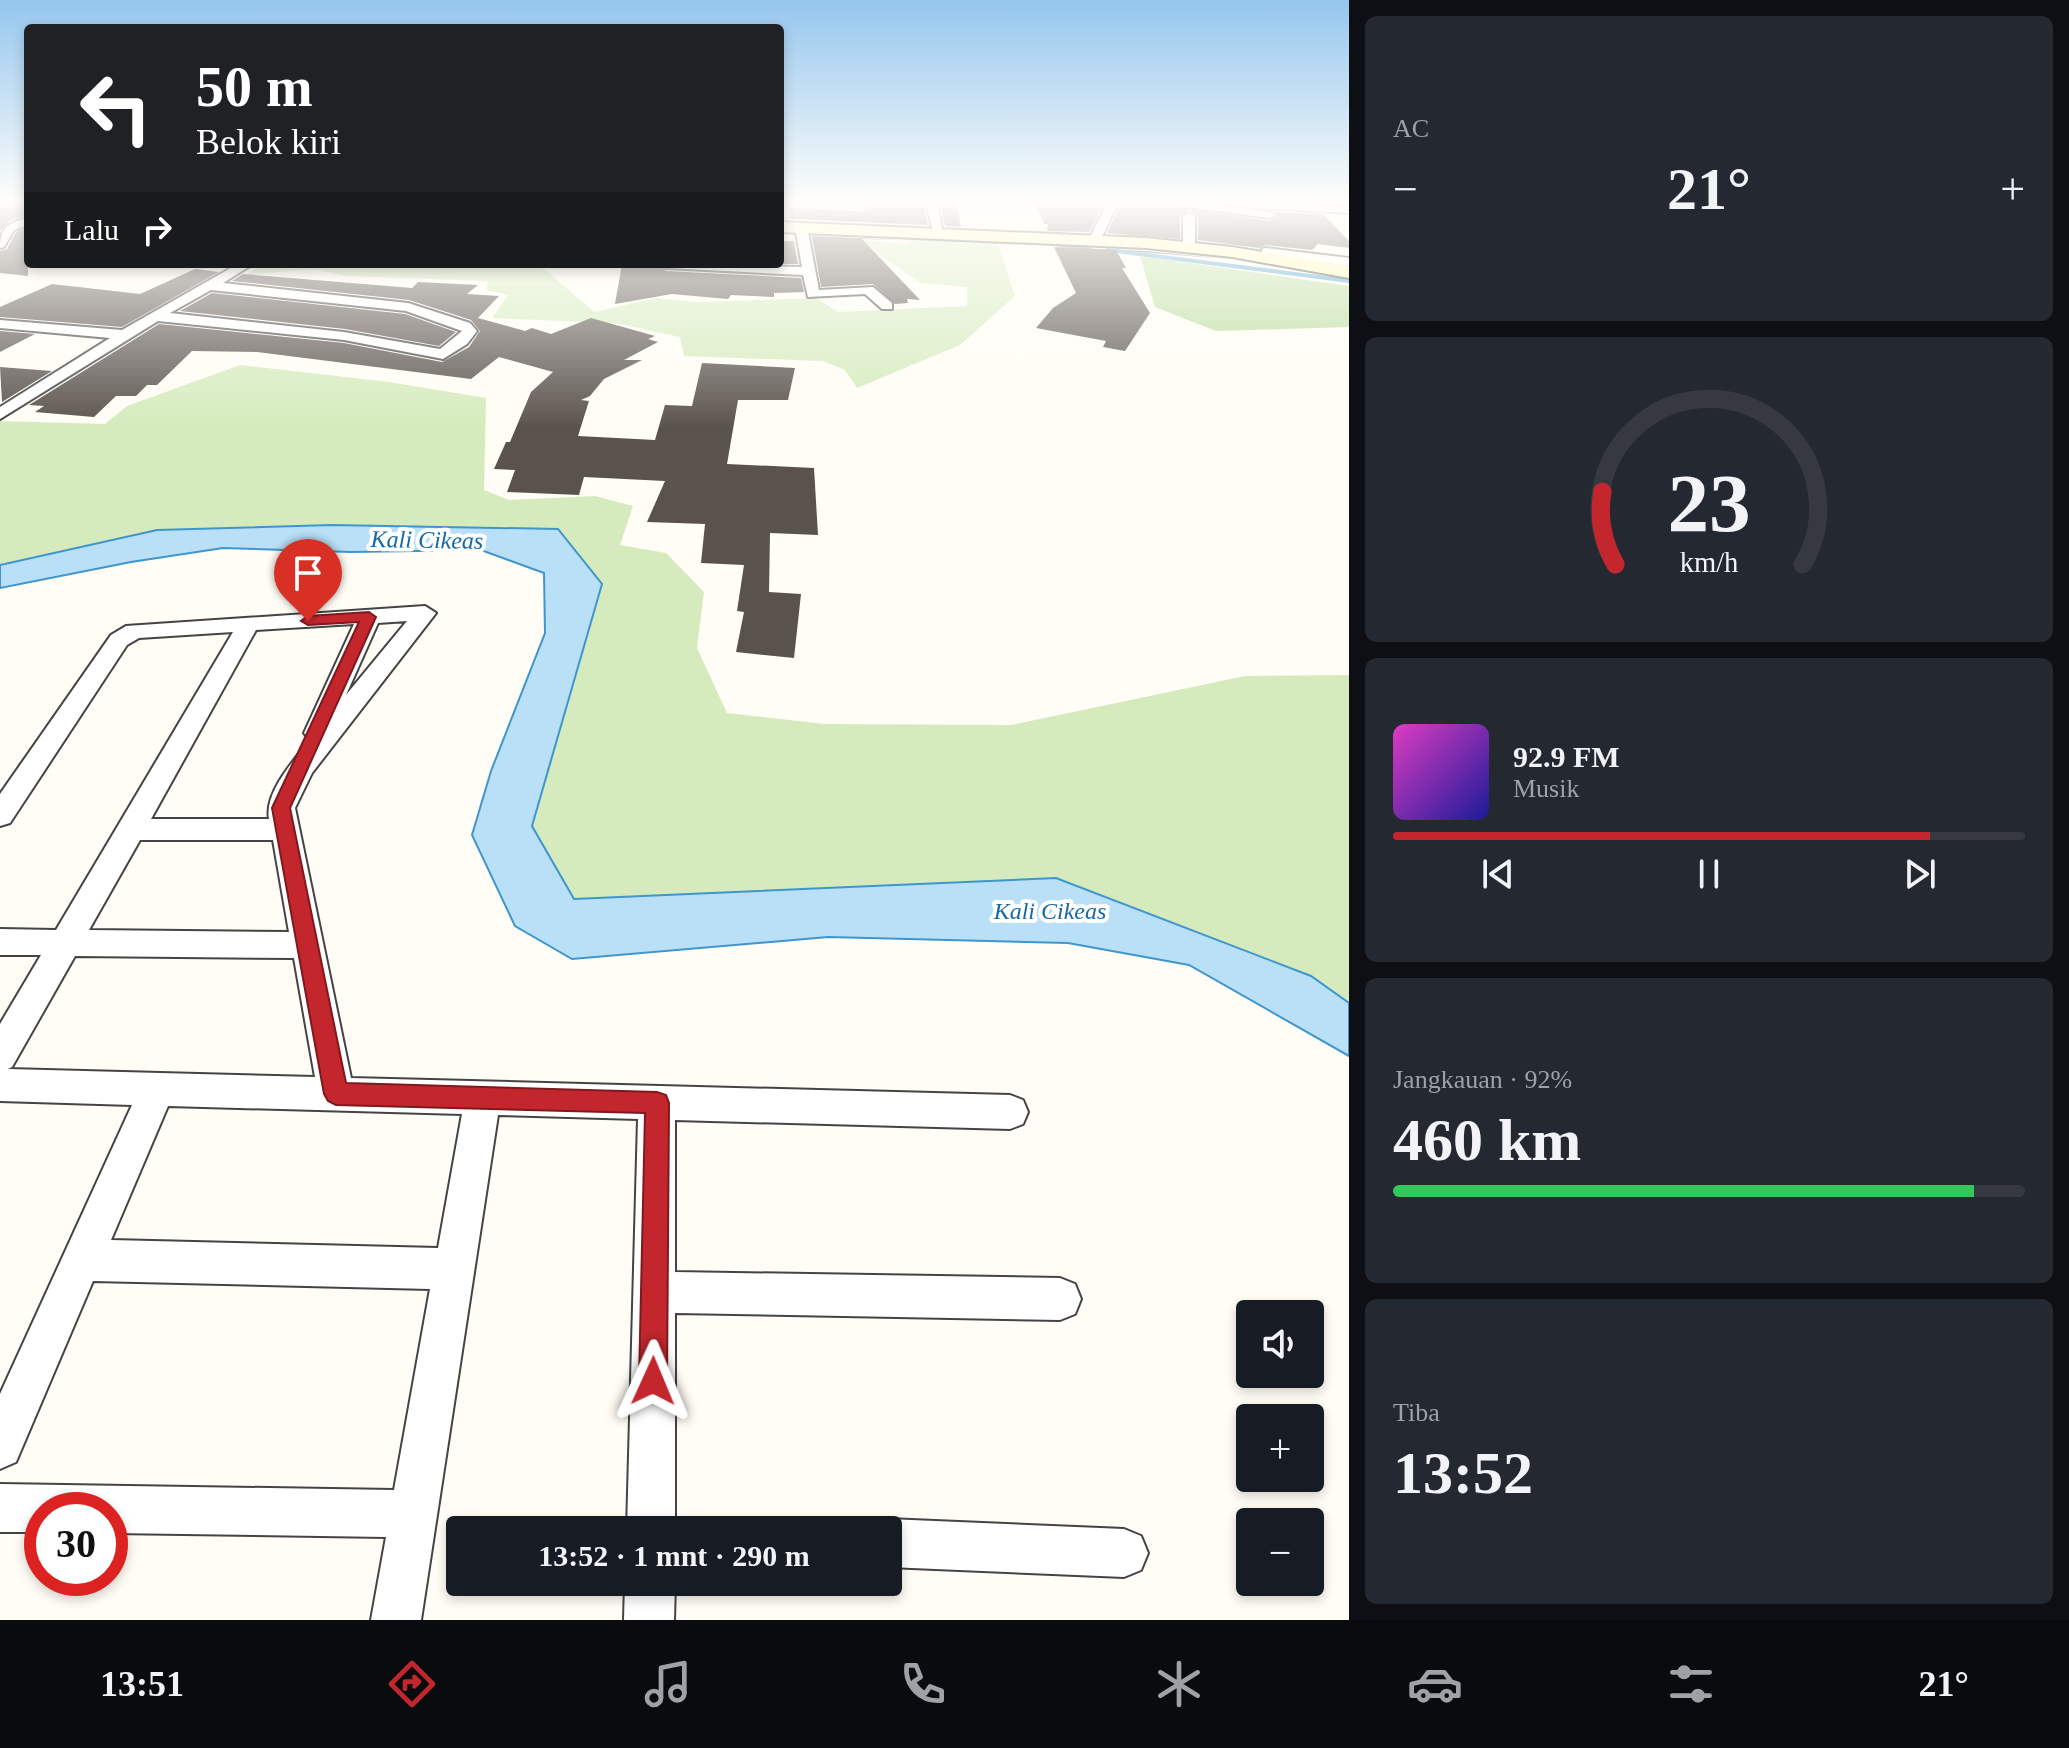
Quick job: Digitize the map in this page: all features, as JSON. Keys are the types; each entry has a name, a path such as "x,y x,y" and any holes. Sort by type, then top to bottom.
{"street":[{"path":"0,414 155,316 225,278"},
{"path":"809,278 813,294 868,290 887,306"},
{"path":"155,316 344,336 443,354 462,341 470,331 465,326 408,307 211,286"},
{"path":"0,324 124,335"},
{"path":"0,816 119,640 134,631 425,613 301,769"},
{"path":"336,1094 281,808 369,617"},
{"path":"0,1056 248,625"},
{"path":"130,829 285,830"},
{"path":"0,942 308,945"},
{"path":"0,1085 1010,1112"},
{"path":"0,1446 157,1089"},
{"path":"396,1620 483,1098"},
{"path":"651,1516 657,1103"},
{"path":"81,1260 455,1269"},
{"path":"654,1292 1060,1299"},
{"path":"0,1508 414,1514"},
{"path":"902,1544 1124,1553"},
{"path":"649,1620 650,1596"}],"green space":[{"path":"392,278 554,278 594,312 656,298 697,302 816,298 838,312 967,306 967,287 920,283 912,278 1009,278 1015,296 960,345 857,388 845,370 823,361 684,356 680,337 615,323 492,318 508,295 486,290 488,281"},
{"path":"1146,278 1290,278 1349,286 1349,327 1216,331 1155,307"},
{"path":"240,365 389,382 486,398 484,490 509,500 595,496 633,506 620,545 666,553 704,592 697,648 727,713 825,724 1011,725 1245,676 1349,675 1349,1003 1311,976 1056,878 573,899 532,826 602,585 558,529 332,525 157,530 0,565 0,421 105,424 127,406"}],"water":[{"name":"Kali Cikeas","path":"332,525 558,529 602,584 532,826 574,899 1056,878 1311,976 1349,1003 1349,1056 1189,965 1068,943 828,937 572,959 515,926 472,835 491,771 545,633 544,573 481,550 351,552 223,548 131,562 0,588 0,565 157,530"}],"building":[{"path":"176,278 209,278 122,327 0,317 0,307 52,284 140,294"},
{"path":"237,278 286,278 412,288 418,282 478,285 467,294 499,296 478,318 525,331 532,328 551,334 591,318 655,336 648,339 658,342 624,360 642,360 604,379 590,396 581,400 589,401 578,436 655,440 665,405 692,406 702,363 795,368 788,400 738,400 727,464 814,468 818,535 770,533 769,592 801,594 794,658 736,652 744,612 737,611 744,565 701,563 705,524 647,522 665,481 584,477 579,495 507,492 515,470 494,469 506,442 510,442 531,392 553,372 499,357 471,379 257,352 192,351 157,385 147,385 136,396 116,396 94,417 35,412 44,406 29,405 159,324 344,343 442,362 469,347 480,331 471,320 409,300 232,281"},
{"path":"620,278 801,278 804,292 774,293 774,297 731,295 728,299 672,294 615,304"},
{"path":"819,278 899,278 920,300 907,299 908,303 895,304 873,284 821,287"},
{"path":"1069,278 1128,278 1150,313 1125,351 1103,347 1106,341 1036,328 1053,308 1076,293"},
{"path":"212,293 405,314 456,332 439,346 345,329 180,311"},
{"path":"0,331 35,334 0,352"},
{"path":"0,367 52,371 2,402"}],"waterway":[{"path":"1323,278 1349,281"}],"route":[{"path":"308,621 369,617 281,808 336,1094 657,1103 653,1381"}]}
